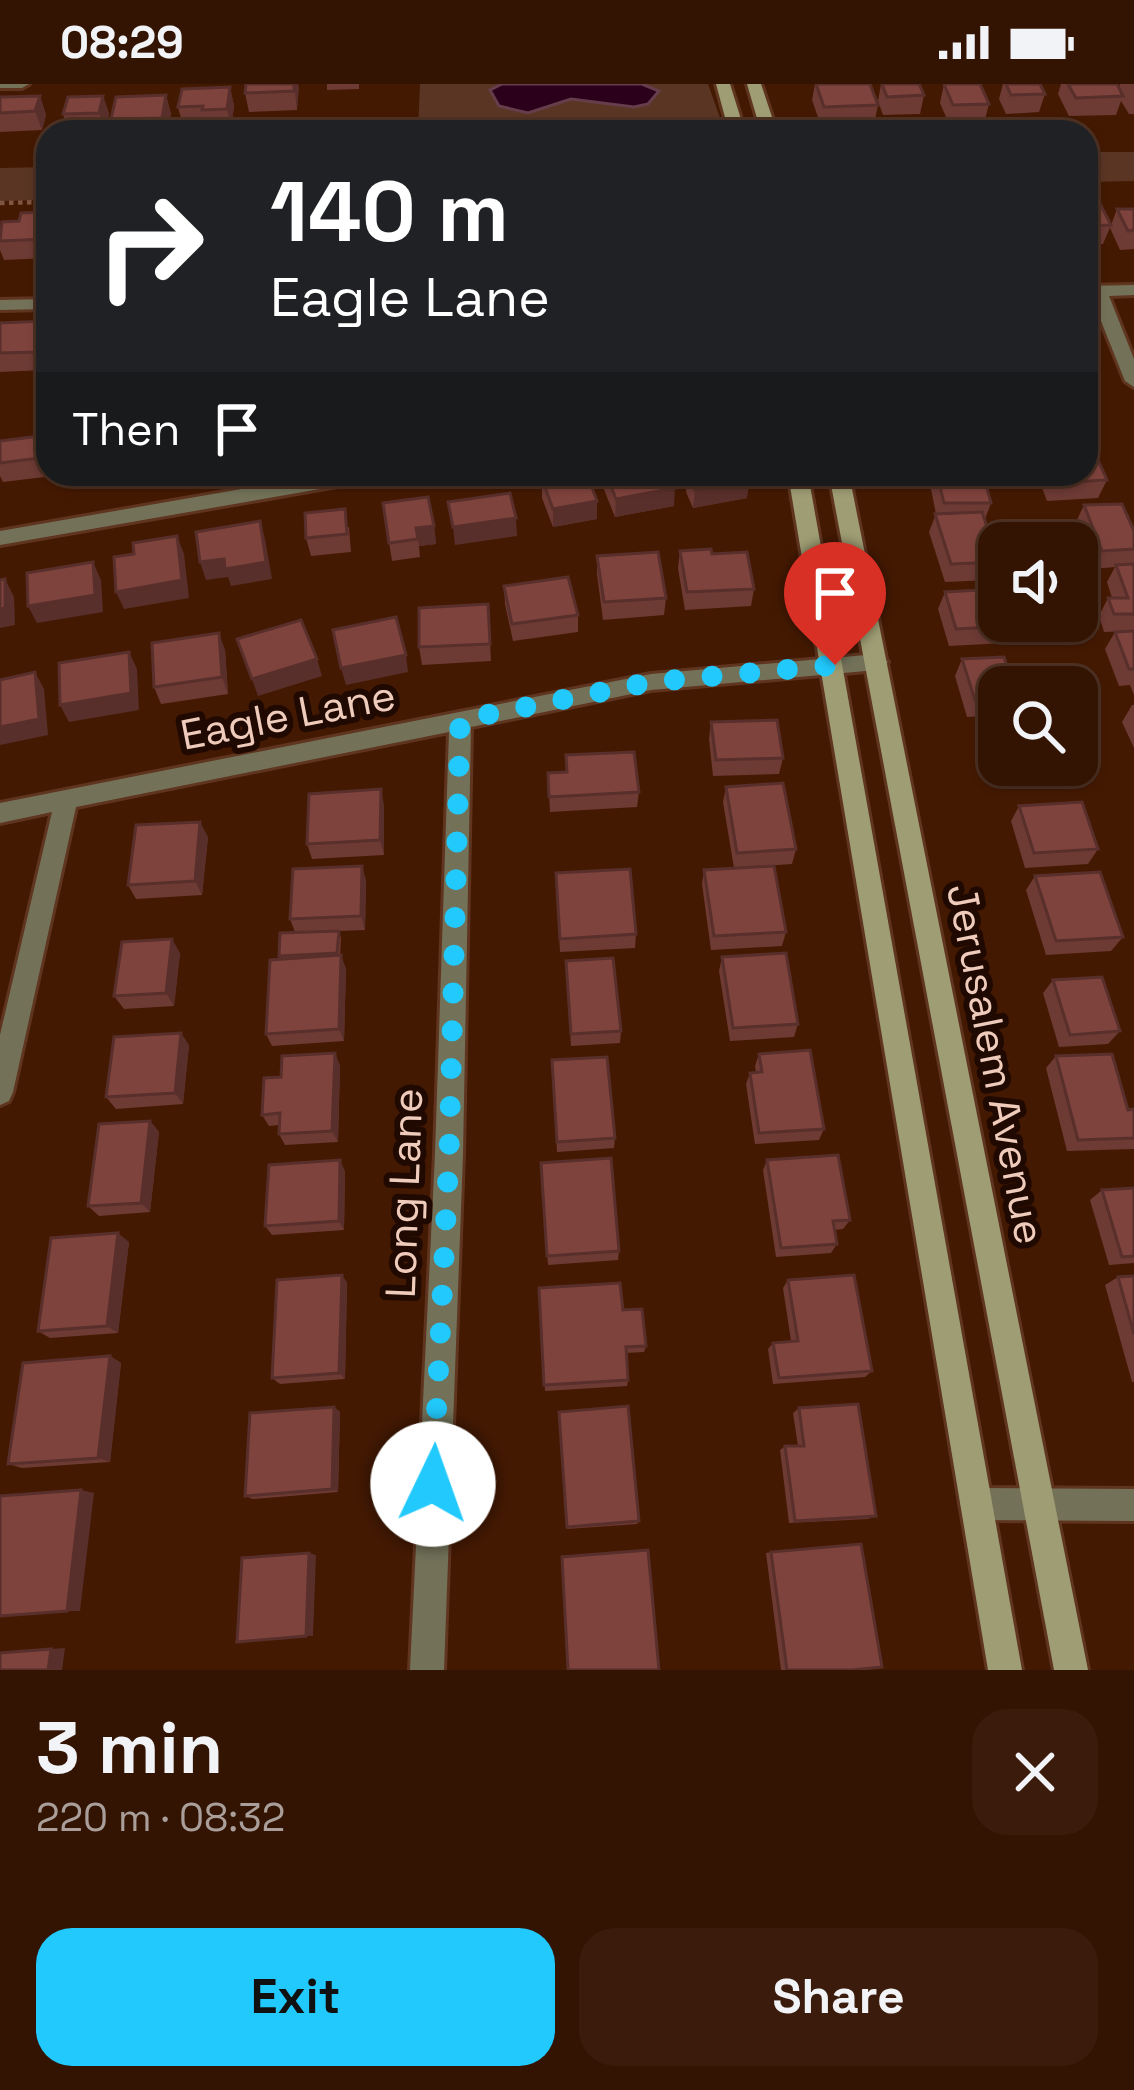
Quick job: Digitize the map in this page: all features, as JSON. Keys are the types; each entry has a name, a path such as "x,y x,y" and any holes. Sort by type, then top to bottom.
{"main road":[{"path":"723,84 734,120"},
{"path":"754,84 765,120"},
{"path":"800,486 835,665 1004,1670"},
{"name":"Jerusalem Avenue","path":"841,486 1071,1670"}],"street":[{"path":"0,84 22,84"},
{"path":"1098,291 1134,290"},
{"path":"0,305 36,304"},
{"path":"1098,304 1134,381"},
{"path":"0,538 297,486"},
{"name":"Eagle Lane","path":"0,813 651,682 878,662"},
{"name":"Long Lane","path":"427,1670 449,1154 460,720"},
{"path":"0,1092 66,800"},
{"path":"976,1504 1134,1505"}],"path":[{"path":"0,203 36,202"}],"shaded area":[{"path":"420,84 708,84 721,120 418,120"},
{"path":"502,84 642,84 659,91 648,104 634,107 571,99 528,113 499,106 490,90"},
{"path":"1098,152 1134,152 1134,181 1098,182"},
{"path":"36,167 36,200 0,201 0,168"}],"building":[{"path":"246,84 294,84 294,91 245,93"},
{"path":"816,84 870,84 878,105 824,107"},
{"path":"882,84 919,84 924,95 887,97"},
{"path":"944,84 980,84 989,104 953,105"},
{"path":"1006,84 1040,84 1045,94 1011,95"},
{"path":"1068,84 1117,84 1123,96 1076,98"},
{"path":"230,87 227,109 178,107 182,89"},
{"path":"166,95 162,118 111,119 116,97"},
{"path":"40,96 35,111 0,113 0,97"},
{"path":"103,96 99,113 63,114 68,97"},
{"path":"1098,200 1111,225 1098,226"},
{"path":"1117,209 1134,209 1134,230 1128,231"},
{"path":"36,212 36,239 0,241 2,222 19,221 21,213"},
{"path":"36,321 36,352 0,353 0,323"},
{"path":"36,436 36,458 0,463 0,441"},
{"path":"1098,460 1107,480 1098,481"},
{"path":"545,486 591,486 597,501 553,509"},
{"path":"611,486 675,488 616,499"},
{"path":"940,486 986,486 991,503 944,503"},
{"path":"510,493 516,518 453,527 448,502"},
{"path":"428,497 434,526 416,528 418,539 389,543 383,503"},
{"path":"1122,504 1134,531 1134,549 1102,551 1098,522 1091,522 1084,505"},
{"path":"345,509 347,534 306,538 305,513"},
{"path":"982,512 985,522 978,522 978,563 951,564 935,514"},
{"path":"260,521 266,562 225,569 224,559 200,562 196,532"},
{"path":"177,536 182,580 116,592 114,557 134,554 133,543"},
{"path":"711,549 712,554 747,552 754,589 687,592 680,551"},
{"path":"658,552 666,598 604,602 597,556"},
{"path":"93,562 95,595 28,606 27,573"},
{"path":"1134,564 1134,614 1114,614 1108,598 1128,598 1116,565"},
{"path":"568,577 578,615 512,624 504,586"},
{"path":"5,579 5,608 0,609 0,580"},
{"path":"978,590 978,628 956,629 945,592"},
{"path":"488,604 490,644 419,647 419,608"},
{"path":"396,617 406,655 341,668 333,630"},
{"path":"301,620 317,659 252,679 237,639"},
{"path":"1134,631 1134,669 1129,669 1115,632"},
{"path":"219,633 222,677 154,687 152,643"},
{"path":"129,652 131,693 60,705 59,663"},
{"path":"1004,657 1007,666 978,666 975,700 962,659"},
{"path":"35,672 39,719 0,727 0,680"},
{"path":"777,720 783,758 716,760 711,722"},
{"path":"634,752 639,792 549,797 548,773 567,772 566,755"},
{"path":"783,783 796,849 737,853 726,787"},
{"path":"381,789 380,840 307,844 309,794"},
{"path":"1082,802 1098,849 1034,853 1019,806"},
{"path":"200,822 195,881 128,885 136,825"},
{"path":"362,866 361,916 290,919 293,869"},
{"path":"774,866 786,932 714,936 704,870"},
{"path":"630,869 636,934 560,939 556,873"},
{"path":"1100,872 1123,937 1056,941 1035,876"},
{"path":"339,931 337,953 279,956 280,933"},
{"path":"172,939 166,993 114,996 122,942"},
{"path":"786,953 798,1024 733,1028 722,957"},
{"path":"341,955 339,1029 266,1034 270,960"},
{"path":"613,958 621,1031 571,1034 566,961"},
{"path":"1102,977 1120,1031 1070,1035 1053,980"},
{"path":"181,1033 175,1093 106,1097 114,1037"},
{"path":"810,1050 824,1129 759,1133 750,1073 762,1072 759,1054"},
{"path":"335,1053 332,1131 279,1134 280,1113 262,1115 264,1078 281,1077 282,1056"},
{"path":"1112,1054 1128,1110 1134,1109 1134,1138 1078,1140 1056,1056"},
{"path":"607,1057 615,1138 557,1142 552,1060"},
{"path":"150,1121 141,1203 88,1206 99,1124"},
{"path":"838,1155 850,1220 833,1221 837,1244 781,1248 767,1160"},
{"path":"611,1158 619,1251 547,1256 541,1163"},
{"path":"340,1160 339,1221 265,1226 269,1165"},
{"path":"1134,1188 1134,1256 1122,1257 1102,1190"},
{"path":"118,1233 107,1326 38,1331 51,1238"},
{"path":"342,1275 339,1373 272,1378 277,1280"},
{"path":"854,1275 872,1371 779,1378 773,1343 798,1341 788,1280"},
{"path":"1134,1276 1134,1334 1118,1277"},
{"path":"620,1283 623,1310 642,1309 646,1346 626,1347 628,1380 544,1385 539,1288"},
{"path":"110,1356 98,1458 8,1464 23,1363"},
{"path":"858,1404 876,1516 795,1521 785,1446 804,1446 799,1408"},
{"path":"628,1406 639,1521 567,1527 559,1412"},
{"path":"334,1407 332,1489 245,1496 250,1413"},
{"path":"81,1490 67,1611 0,1616 0,1496"},
{"path":"861,1544 882,1667 787,1670 771,1552"},
{"path":"648,1550 659,1670 568,1670 562,1557"},
{"path":"309,1553 306,1636 237,1642 242,1558"},
{"path":"51,1649 48,1670 0,1670 0,1653"}],"route":[{"path":"433,1484 449,1154 460,720 651,682 835,665"}]}
